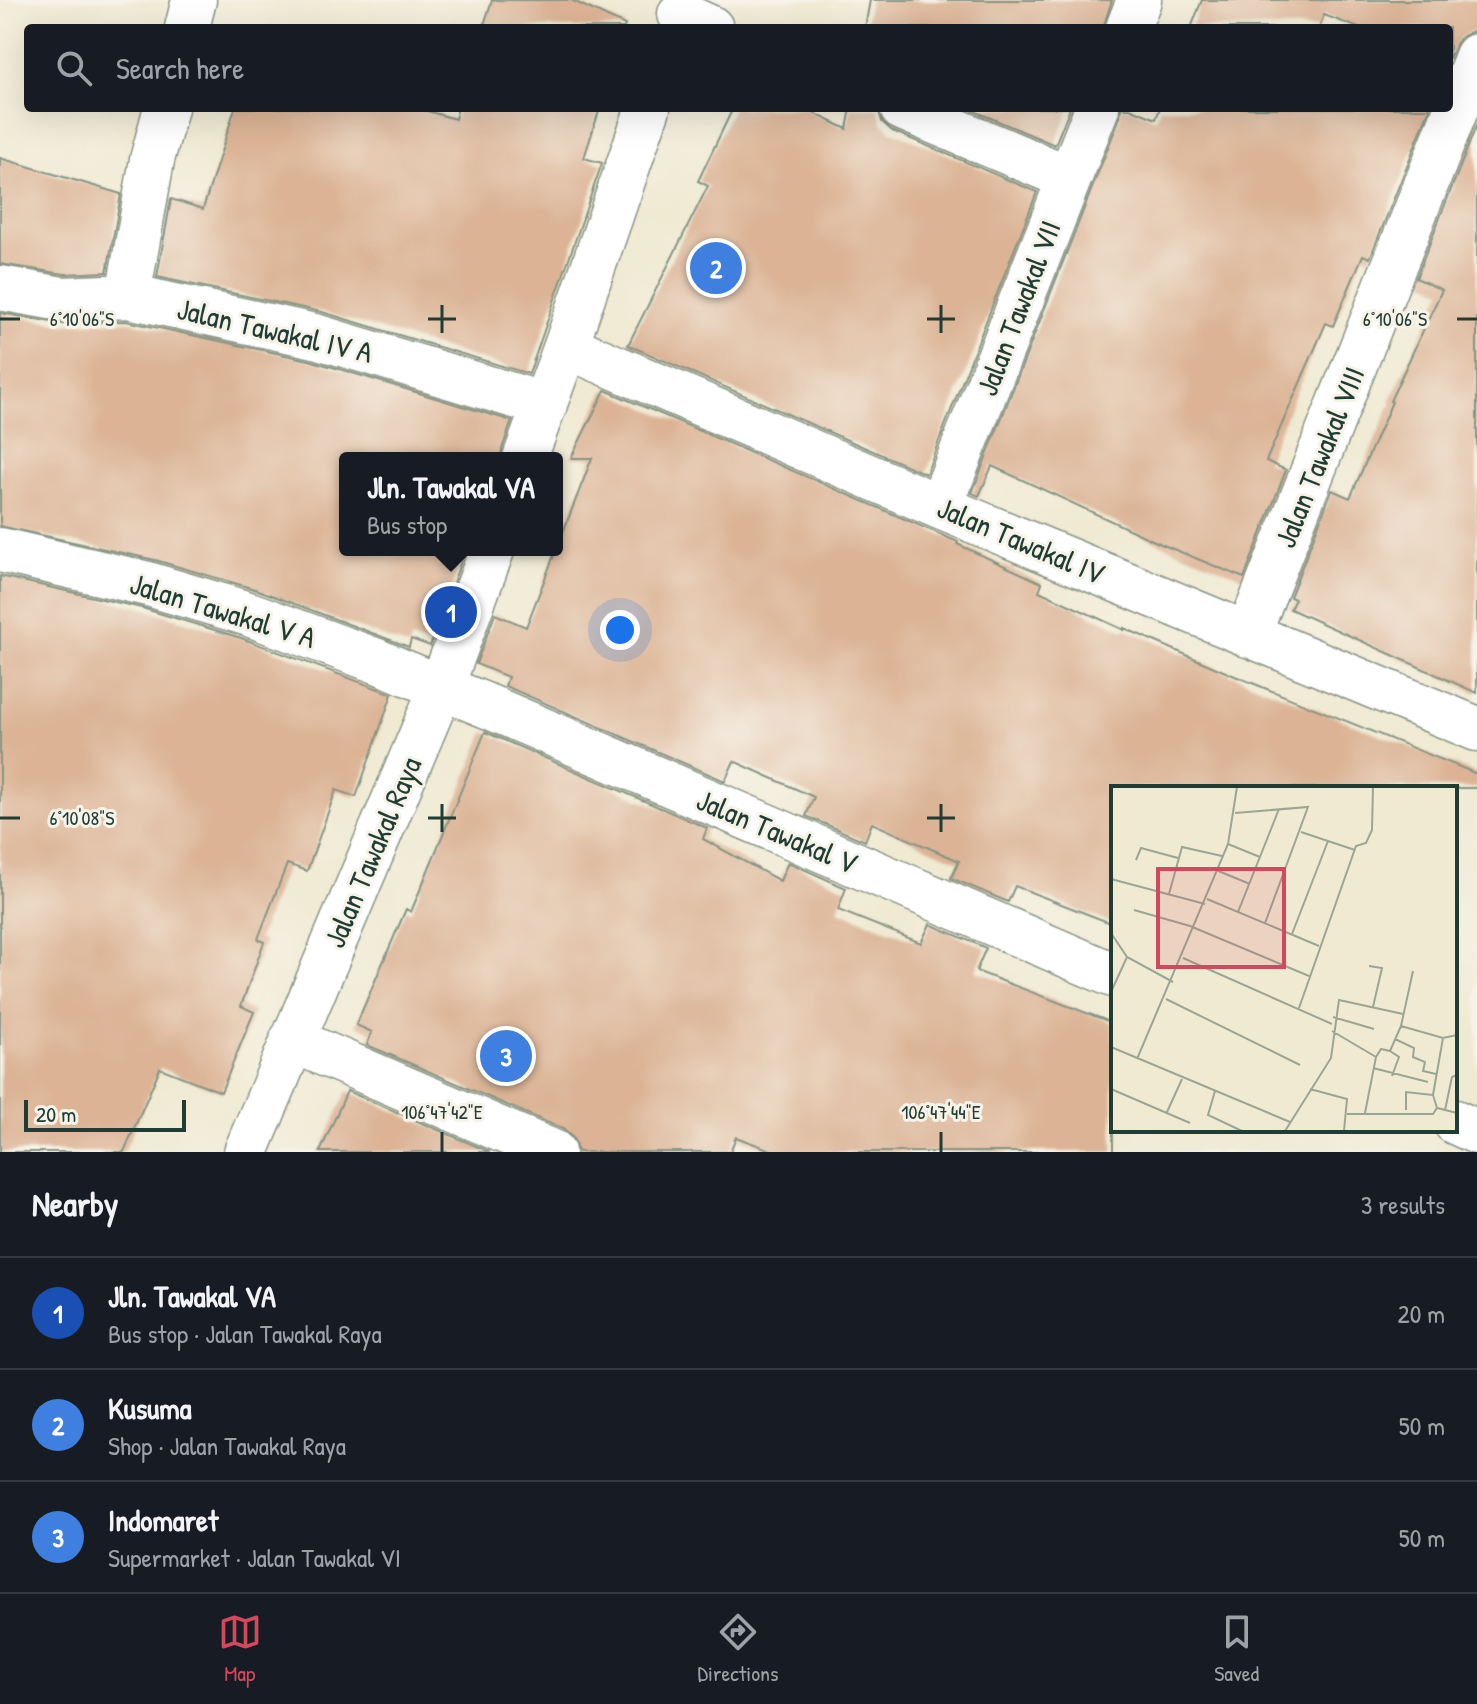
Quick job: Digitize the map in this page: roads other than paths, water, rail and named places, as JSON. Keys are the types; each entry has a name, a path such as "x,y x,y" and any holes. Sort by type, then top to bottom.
{"street":[{"path":"188,24 194,0"},
{"path":"1130,24 1139,0"},
{"name":"Jalan Tawakal VIII","path":"1248,635 1477,56"},
{"path":"128,296 152,160 165,112"},
{"path":"527,452 647,112"},
{"path":"912,112 1069,178"},
{"name":"Jalan Tawakal VII","path":"940,507 1095,112"},
{"name":"Jalan Tawakal IV A","path":"0,288 62,299 128,296 315,336 545,405"},
{"name":"Jalan Tawakal IV","path":"566,346 940,507 1477,729"},
{"name":"Jalan Tawakal V A","path":"0,550 148,584 249,614 441,688"},
{"name":"Jalan Tawakal Raya","path":"246,1152 441,688 490,556"},
{"name":"Jalan Tawakal V","path":"441,688 1111,974"},
{"path":"292,1040 553,1152"},
{"path":"1457,1123 1477,1132"}],"place":[{"name":"Kusuma","path":"716,268"},
{"name":"Jln. Tawakal VA","path":"451,612"},
{"name":"Indomaret","path":"506,1056"}]}
